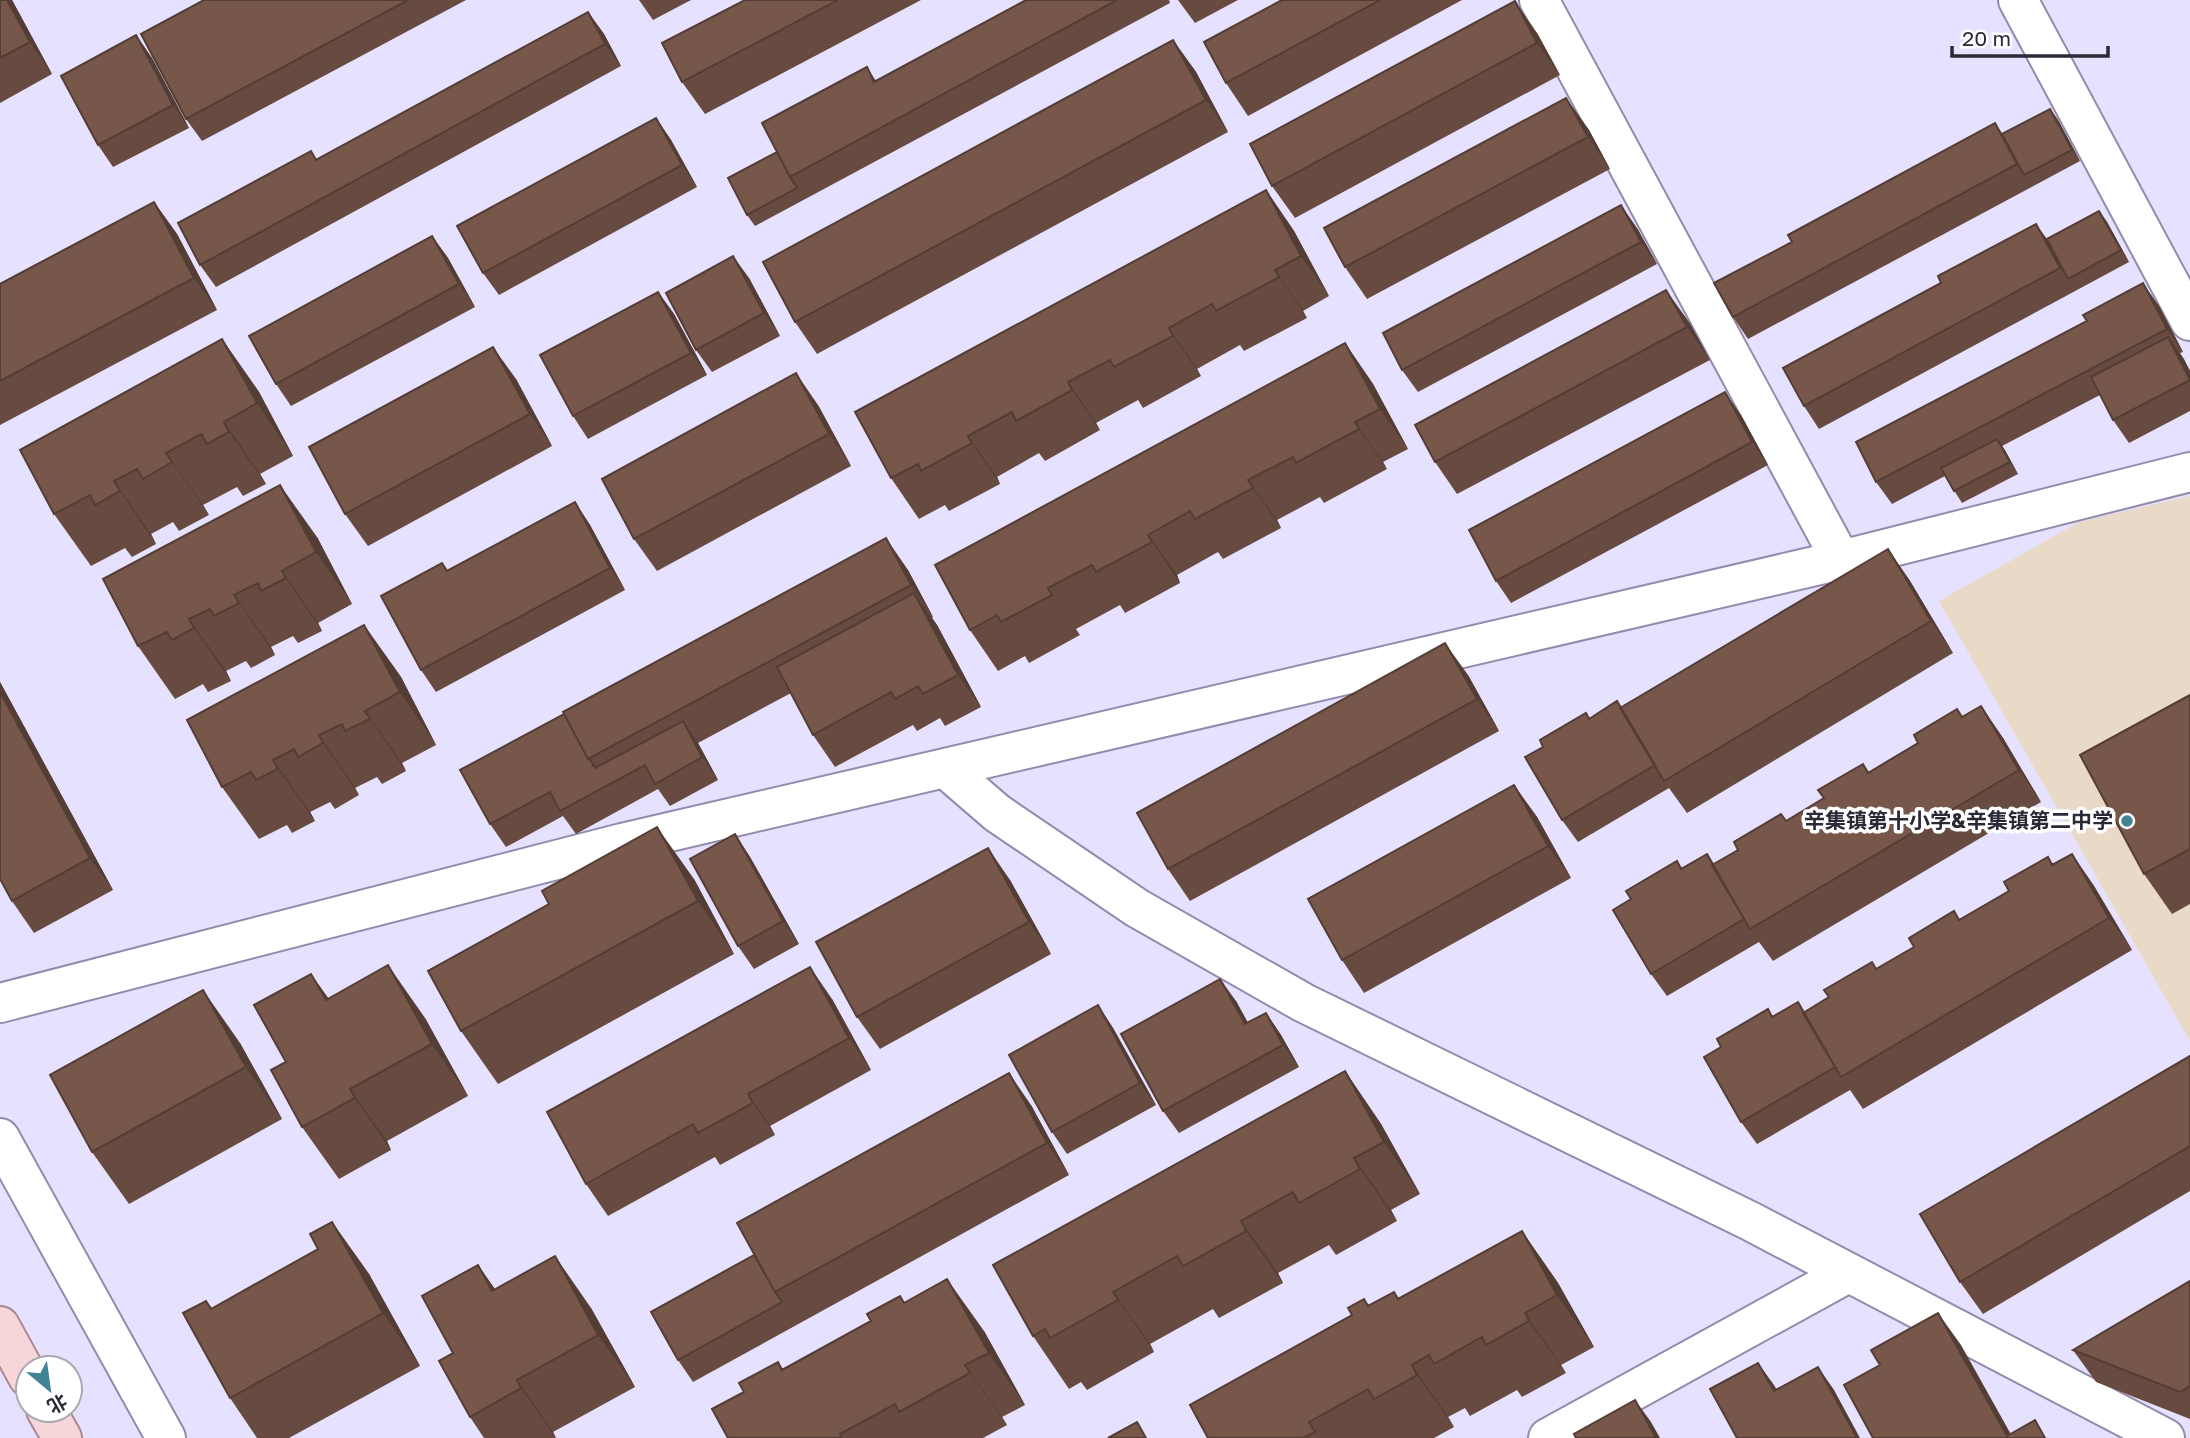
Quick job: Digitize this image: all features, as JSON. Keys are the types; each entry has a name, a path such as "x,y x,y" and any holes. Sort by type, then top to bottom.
{"main road":[{"path":"0,1326 15,1354"}],"street":[{"path":"1539,0 1840,560"},
{"path":"2018,0 2190,321"},
{"path":"0,1003 622,843 1840,560 2190,472"},
{"path":"945,768 997,813 1137,908 1304,1003 1750,1221 2165,1438"},
{"path":"0,1138 166,1438"},
{"path":"1551,1437 1848,1273"}],"shaded area":[{"name":"辛集镇第十小学&辛集镇第二中学","path":"2190,496 2190,1041 1939,601 2079,522"}],"building":[{"path":"0,0 7,0 30,42 0,58"},
{"path":"204,0 408,0 186,119 141,34"},
{"path":"745,0 838,0 682,82 662,43"},
{"path":"1026,0 1117,0 790,177 762,123 867,67 874,82"},
{"path":"1282,0 1380,0 1226,83 1204,42"},
{"path":"1515,1 1537,43 1272,186 1250,144"},
{"path":"588,12 605,44 200,265 178,223 311,151 316,160"},
{"path":"136,35 173,105 98,145 61,76"},
{"path":"1173,40 1206,100 795,322 763,262"},
{"path":"1566,98 1588,137 1345,267 1324,228"},
{"path":"2050,109 2072,150 2024,175 2002,134"},
{"path":"656,118 682,165 483,273 457,226"},
{"path":"1995,123 2017,164 1733,317 1714,283 1792,242 1788,235"},
{"path":"777,152 797,188 747,215 728,178"},
{"path":"1266,190 1301,256 1275,270 1279,277 1216,311 1212,304 1169,328 1173,336 1114,367 1110,360 1068,382 1072,390 1016,421 1012,412 968,436 972,443 921,471 918,464 891,478 855,412"},
{"path":"154,202 194,278 0,381 0,284"},
{"path":"1621,205 1641,242 1402,370 1383,333"},
{"path":"2099,211 2121,250 2068,279 2047,239"},
{"path":"2036,224 2060,268 1804,406 1783,368 1941,283 1938,276"},
{"path":"432,236 459,284 276,384 249,336"},
{"path":"733,256 764,313 696,350 666,293"},
{"path":"2143,283 2167,329 1876,482 1856,442 2087,321 2083,315"},
{"path":"1666,290 1687,327 1435,462 1415,425"},
{"path":"658,292 691,353 573,416 540,355"},
{"path":"2168,337 2190,380 2113,420 2091,377"},
{"path":"222,339 257,403 224,422 229,432 207,444 201,434 166,453 172,462 143,479 137,469 114,481 120,491 95,505 90,495 54,514 20,450"},
{"path":"1345,343 1380,409 1355,422 1359,429 1296,463 1293,457 1248,480 1253,488 1195,519 1190,511 1148,535 1152,542 1096,572 1092,565 1048,588 1052,595 1001,622 997,615 970,630 935,565"},
{"path":"493,347 530,414 345,514 309,447"},
{"path":"796,373 829,434 634,539 602,479"},
{"path":"1725,392 1752,442 1496,581 1469,530"},
{"path":"1997,439 2010,462 1954,491 1941,468"},
{"path":"280,485 316,552 282,571 286,578 261,591 258,583 234,595 239,603 214,616 210,609 189,619 194,628 172,640 167,632 138,646 103,579"},
{"path":"575,502 610,568 421,670 381,596 442,563 447,571"},
{"path":"886,538 911,585 588,759 563,712"},
{"path":"1888,549 1931,621 1664,781 1620,708"},
{"path":"914,593 958,675 923,694 918,686 895,699 891,692 813,735 777,667"},
{"path":"364,625 400,692 365,711 370,719 345,731 342,724 319,735 323,743 298,757 294,749 273,760 278,769 256,780 251,772 222,787 187,720"},
{"path":"1445,643 1477,699 1168,869 1137,813"},
{"path":"0,692 90,858 12,901 0,879"},
{"path":"2190,695 2190,849 2144,874 2080,755"},
{"path":"1617,701 1655,765 1562,820 1525,757 1543,747 1540,740 1586,713 1589,719"},
{"path":"1981,706 2019,770 1750,929 1712,865 1738,850 1734,842 1781,814 1786,821 1824,798 1818,790 1863,764 1868,773 1918,743 1914,735 1957,709 1962,717"},
{"path":"564,714 595,768 683,721 702,757 655,784 645,765 560,811 550,792 490,824 460,770"},
{"path":"1514,785 1548,846 1342,960 1308,899"},
{"path":"657,827 698,901 461,1031 428,971 549,904 542,891"},
{"path":"735,834 783,921 738,946 690,859"},
{"path":"988,848 1029,922 857,1017 816,942"},
{"path":"1707,854 1744,919 1651,974 1613,910 1631,899 1626,891 1677,861 1681,869"},
{"path":"2072,854 2109,918 1841,1077 1803,1013 1829,997 1824,990 1872,962 1876,969 1914,947 1909,938 1954,911 1959,920 2009,891 2004,882 2048,857 2052,865"},
{"path":"388,965 432,1044 350,1089 355,1098 302,1127 271,1070 286,1062 254,1005 311,974 326,1000"},
{"path":"810,967 849,1038 748,1094 753,1103 698,1133 693,1124 586,1184 547,1112"},
{"path":"1220,979 1245,1024 1266,1013 1283,1045 1163,1111 1121,1034"},
{"path":"203,990 246,1067 92,1152 50,1075"},
{"path":"1798,1002 1835,1067 1741,1122 1704,1057 1721,1047 1717,1039 1768,1009 1772,1017"},
{"path":"1098,1005 1140,1083 1052,1132 1009,1055"},
{"path":"2190,1056 2190,1146 1960,1282 1920,1214"},
{"path":"1345,1071 1384,1142 1354,1158 1360,1169 1299,1203 1293,1192 1241,1221 1246,1231 1183,1266 1177,1256 1113,1292 1118,1300 1050,1338 1045,1329 1033,1336 993,1265"},
{"path":"1009,1073 1047,1143 775,1292 737,1223"},
{"path":"332,1222 383,1313 230,1398 183,1313 206,1301 211,1309 318,1249 310,1234"},
{"path":"1522,1231 1557,1295 1525,1313 1529,1321 1486,1345 1482,1337 1434,1364 1429,1355 1412,1365 1417,1375 1374,1399 1368,1389 1309,1422 1315,1432 1303,1438 1208,1438 1190,1405 1352,1315 1348,1308 1364,1299 1368,1306 1394,1292 1398,1299"},
{"path":"754,1255 782,1302 678,1360 651,1312"},
{"path":"555,1256 598,1335 517,1380 521,1388 470,1417 439,1361 453,1353 422,1296 478,1265 492,1291"},
{"path":"947,1279 989,1353 965,1365 970,1373 899,1412 895,1404 840,1434 842,1438 728,1438 712,1409 744,1392 739,1383 778,1362 782,1370 871,1321 867,1314 900,1296 904,1303"},
{"path":"2190,1281 2190,1386 2180,1392 2073,1350"},
{"path":"1938,1313 2007,1436 2035,1420 2045,1438 1873,1438 1844,1385 1880,1365 1871,1350"},
{"path":"1758,1363 1774,1391 1818,1367 1857,1438 1737,1438 1710,1389"},
{"path":"1635,1400 1656,1438 1576,1438 1574,1434"},
{"path":"1137,1422 1146,1438 1108,1438"}],"place":[{"name":"辛集镇第十小学&辛集镇第二中学","path":"2127,821"}]}
